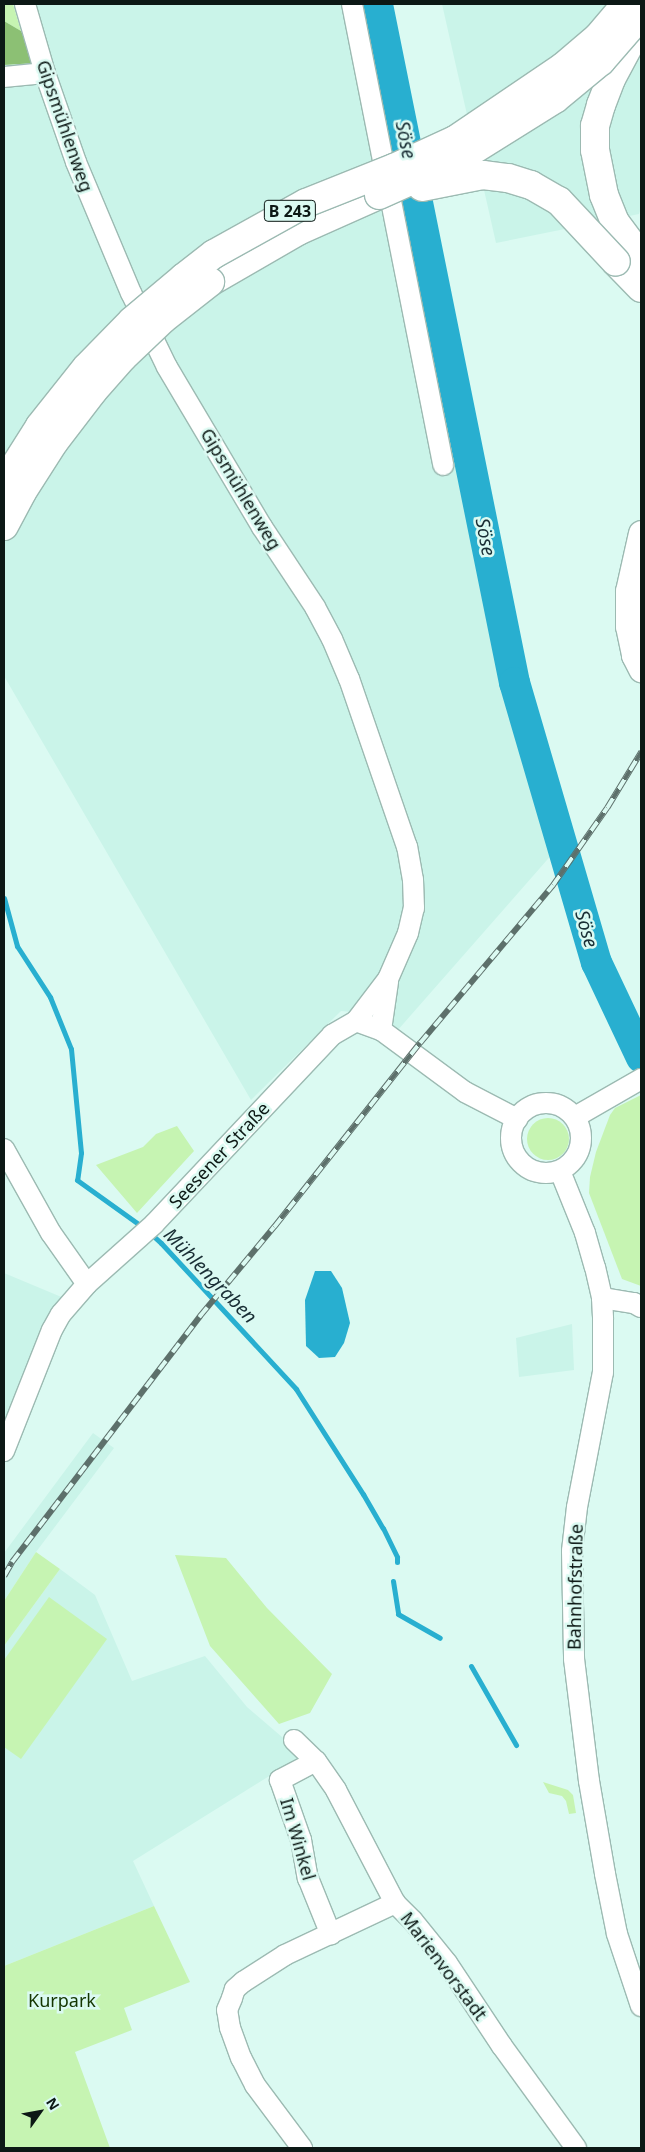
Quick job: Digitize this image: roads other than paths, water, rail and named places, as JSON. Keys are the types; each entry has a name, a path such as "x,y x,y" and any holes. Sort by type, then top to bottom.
{"highway":[{"name":"B 243","path":"4,483 40,426 87,367 132,321 214,254 306,203 394,168 454,140 563,67 598,37 626,4"},
{"name":"B 243","path":"4,526 22,492 54,442 93,391 123,357 163,319 210,282 244,261 298,231 457,160 555,99 601,61 641,15"},
{"path":"641,22 611,79 596,126 595,150 604,195 630,256 641,288"},
{"path":"379,195 482,175 508,178 531,185 559,201 630,256"}],"main road":[{"path":"641,533 628,591 628,626 634,655 641,669"}],"street":[{"name":"Gipsmühlenweg","path":"25,4 45,73 76,162 131,294 167,367 262,527 315,607 332,639 349,680 407,847 413,880 414,908 408,933 388,979 356,1021"},
{"path":"352,4 443,465"},
{"path":"4,77 45,73"},
{"name":"Gipsmühlenweg","path":"381,1030 388,979"},
{"path":"356,1021 381,1030 465,1092 517,1119"},
{"name":"Seesener Straße","path":"4,1451 52,1330 71,1300 154,1224 332,1035 356,1021"},
{"path":"575,1117 641,1080"},
{"path":"545,1103 558,1105 575,1117 581,1132 578,1154 574,1161 560,1171 540,1172 530,1169 521,1162 512,1144 512,1134 517,1119 524,1111 534,1105 545,1103"},
{"path":"4,1149 52,1233 88,1284"},
{"name":"Bahnhofstraße","path":"560,1171 585,1233 602,1298 603,1372 577,1506 572,1551 574,1659 589,1781 605,1874 617,1934 641,2006"},
{"path":"602,1298 634,1303 641,1307"},
{"path":"294,1740 316,1761 336,1790 395,1903"},
{"name":"Im Winkel","path":"316,1761 280,1780 301,1840 308,1878 331,1935"},
{"name":"Marienvorstadt","path":"302,2148 255,2085 230,2028 227,2010 235,1989 243,1982 286,1955 395,1903 413,1921 447,1964 502,2046 576,2148"}],"water":[{"path":"315,1271 331,1271 342,1288 350,1323 344,1343 335,1357 319,1358 306,1346 305,1300"}],"waterway":[{"name":"Söse","path":"377,4 514,682 596,962 641,1057"},
{"name":"Mühlengraben","path":"4,898 17,946 50,997 71,1049 81,1153 77,1180 144,1228"},
{"name":"Mühlengraben","path":"150,1233 296,1389 383,1528 397,1557 397,1562"},
{"name":"Mühlengraben","path":"393,1581 398,1614 440,1638"},
{"name":"Mühlengraben","path":"471,1666 516,1745"}],"railway":[{"path":"4,1576 12,1562 200,1316 274,1227 420,1043 553,885 607,808 641,752"}],"park label":[{"name":"Kurpark","path":"62,2000"}]}
